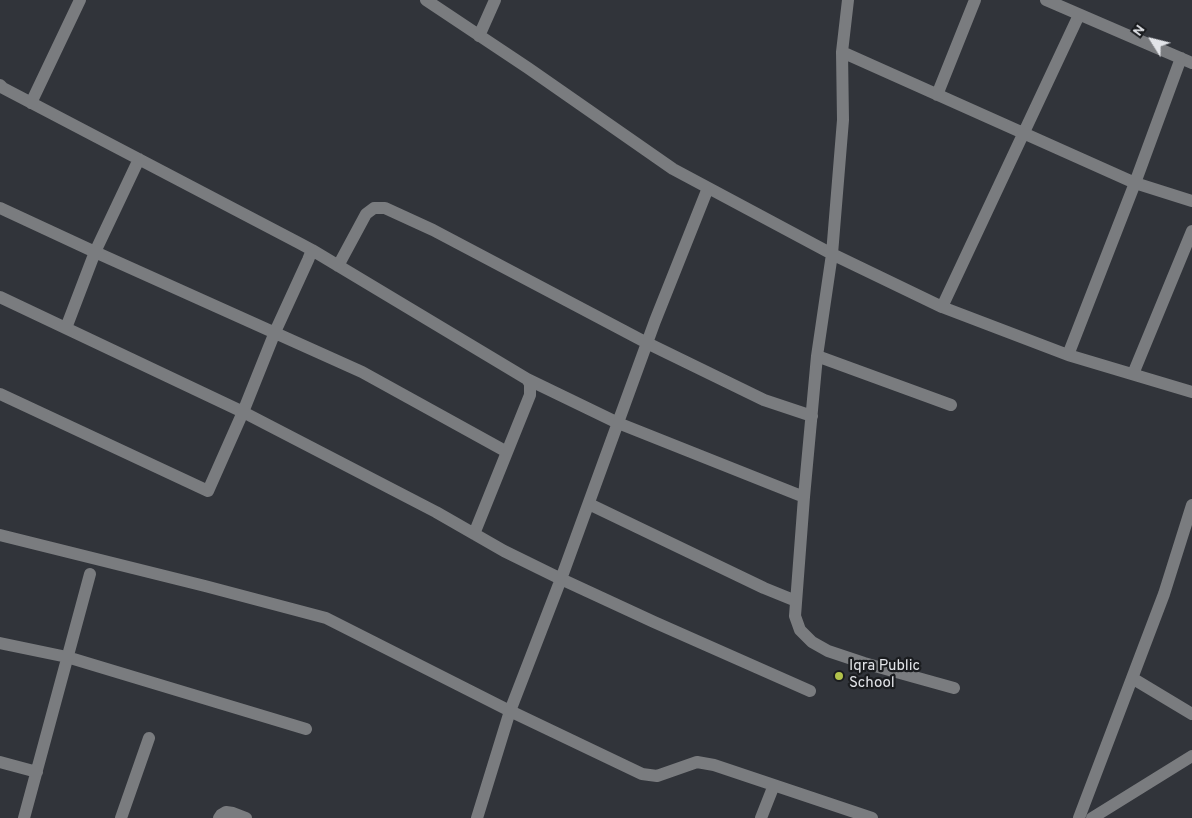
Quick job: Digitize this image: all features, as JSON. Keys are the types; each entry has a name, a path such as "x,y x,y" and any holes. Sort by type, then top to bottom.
{"street":[{"path":"31,103 80,0"},
{"path":"426,0 673,169 832,254 942,307 1068,355 1192,392"},
{"path":"479,36 495,0"},
{"path":"848,0 842,52 843,120 832,254 817,356 795,616 800,630 812,642 828,651 954,688"},
{"path":"937,95 975,0"},
{"path":"1046,0 1186,61 1135,184 1068,355"},
{"path":"942,307 1079,15"},
{"path":"842,52 1135,184 1192,202"},
{"path":"0,85 312,250 526,379 618,424 804,497"},
{"path":"66,328 95,252 139,159"},
{"path":"477,818 510,711 562,579 647,343 708,188"},
{"path":"0,208 362,372 507,452"},
{"path":"338,266 366,214 374,208 385,208 433,230 647,343 764,400 812,416"},
{"path":"1133,374 1192,231"},
{"path":"0,394 208,491 312,250"},
{"path":"0,297 243,412 436,512 504,551 654,622 810,691"},
{"path":"817,356 950,405"},
{"path":"474,534 530,395 530,384 526,379"},
{"path":"589,504 764,588 796,601"},
{"path":"1079,818 1164,594 1192,505"},
{"path":"0,535 326,618 510,711 642,774 657,776 697,762 714,765 872,818"},
{"path":"24,818 90,574"},
{"path":"0,642 68,657 306,729"},
{"path":"1132,678 1192,714"},
{"path":"121,818 149,738"},
{"path":"1092,818 1192,756"},
{"path":"0,762 37,772"},
{"path":"761,818 774,785"},
{"path":"219,818 226,812 246,818"}],"place":[{"name":"Iqra Public School","path":"839,676"}]}
